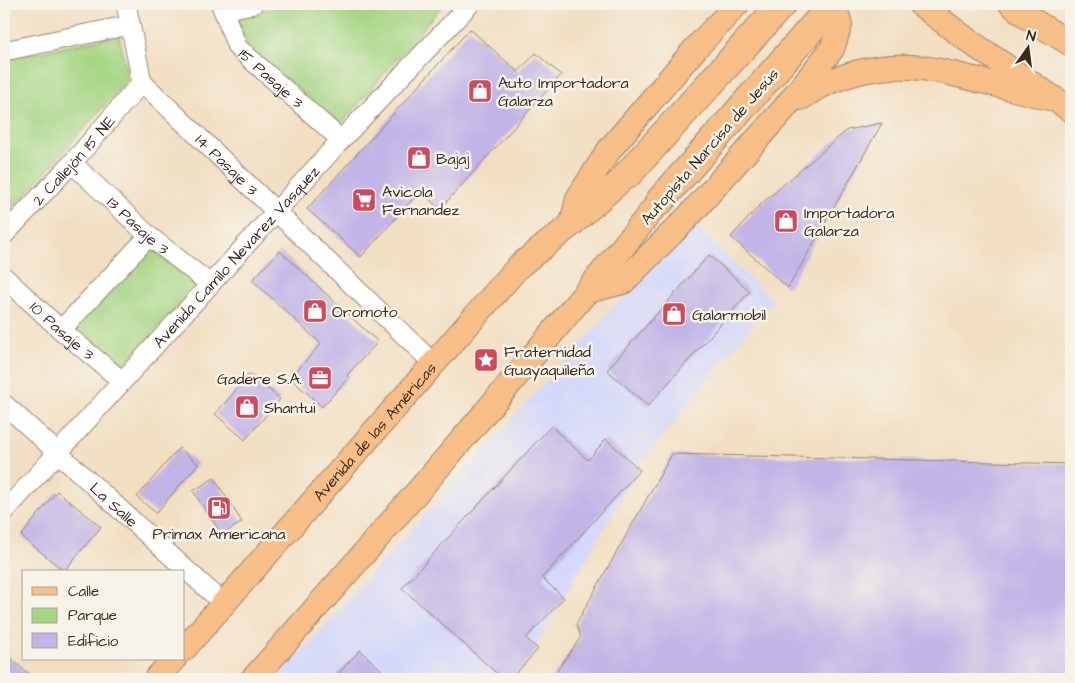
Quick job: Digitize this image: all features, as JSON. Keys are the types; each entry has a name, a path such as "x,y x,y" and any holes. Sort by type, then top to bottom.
{"highway":[{"path":"628,174 782,4"},
{"name":"Autopista Narcisa de Jesús","path":"659,202 834,4"}],"main road":[{"path":"695,48 720,4"},
{"path":"572,224 578,198 609,150 695,48 737,4"},
{"path":"254,679 588,291 623,282 688,217 783,110 832,50 840,25 834,4"},
{"path":"920,4 970,42 1064,105"},
{"path":"1011,4 1029,18 1071,44"},
{"path":"783,110 817,87 840,77 865,71 896,67 922,68 945,72 1064,105"},
{"path":"572,224 628,174"},
{"name":"Autopista Narcisa de Jesús","path":"588,291 659,202"},
{"name":"Avenida de las Américas","path":"185,647 519,266 572,224"},
{"path":"156,679 173,660"}],"street":[{"path":"126,4 142,82"},
{"path":"222,7 253,4"},
{"name":"Avenida Camilo Nevarez Vasquez","path":"4,512 340,140 470,4"},
{"name":"15 Pasaje 3","path":"222,7 237,47 340,140"},
{"path":"4,51 130,24"},
{"name":"2 Callejón 15 NE","path":"4,235 72,163 142,82"},
{"name":"14 Pasaje 3","path":"142,82 434,364"},
{"name":"13 Pasaje 3","path":"72,163 149,236 210,284"},
{"path":"61,330 149,236"},
{"name":"10 Pasaje 3","path":"4,277 61,330 122,381"},
{"name":"La Salle","path":"4,404 224,604"}],"shaded area":[{"path":"691,222 773,300 648,454 516,679 276,679"}],"green space":[{"path":"295,4 444,4 341,124 248,47 237,16"},
{"path":"119,35 128,79 4,219 4,60"},
{"path":"150,248 197,285 120,369 75,329"}],"building":[{"path":"470,29 518,72 536,53 561,75 440,209 420,191 361,257 307,209"},
{"name":"Importadora Galarza","path":"882,123 788,288 731,237 760,205 847,130"},
{"name":"Oromoto","path":"280,251 378,342 347,375 349,377 322,407 290,378 321,344 252,280"},
{"path":"709,255 750,291 648,406 607,370"},
{"name":"Shantui","path":"250,374 280,399 245,440 215,414"},
{"path":"551,426 588,460 606,439 640,470 542,578 564,598 526,638 538,649 511,679 503,679 402,588"},
{"path":"179,448 198,464 156,513 137,497"},
{"path":"672,454 1071,464 1071,679 551,679 581,637 576,624"},
{"name":"Primax Americana","path":"214,478 242,522 222,535 193,491"},
{"path":"57,491 101,527 65,570 21,536"},
{"path":"360,650 391,679 333,679"},
{"path":"4,653 35,679 4,679"}],"place":[{"name":"Auto Importadora Galarza","path":"480,91"},
{"name":"Bajaj","path":"419,158"},
{"name":"Avicola Fernandez","path":"364,200"},
{"name":"Importadora Galarza","path":"786,221"},
{"name":"Oromoto","path":"315,311"},
{"name":"Galarmobil","path":"674,314"},
{"name":"Fraternidad Guayaquileña","path":"486,360"},
{"name":"Gadere S.A.","path":"320,378"},
{"name":"Shantui","path":"247,407"},
{"name":"Primax Americana","path":"219,508"}]}
